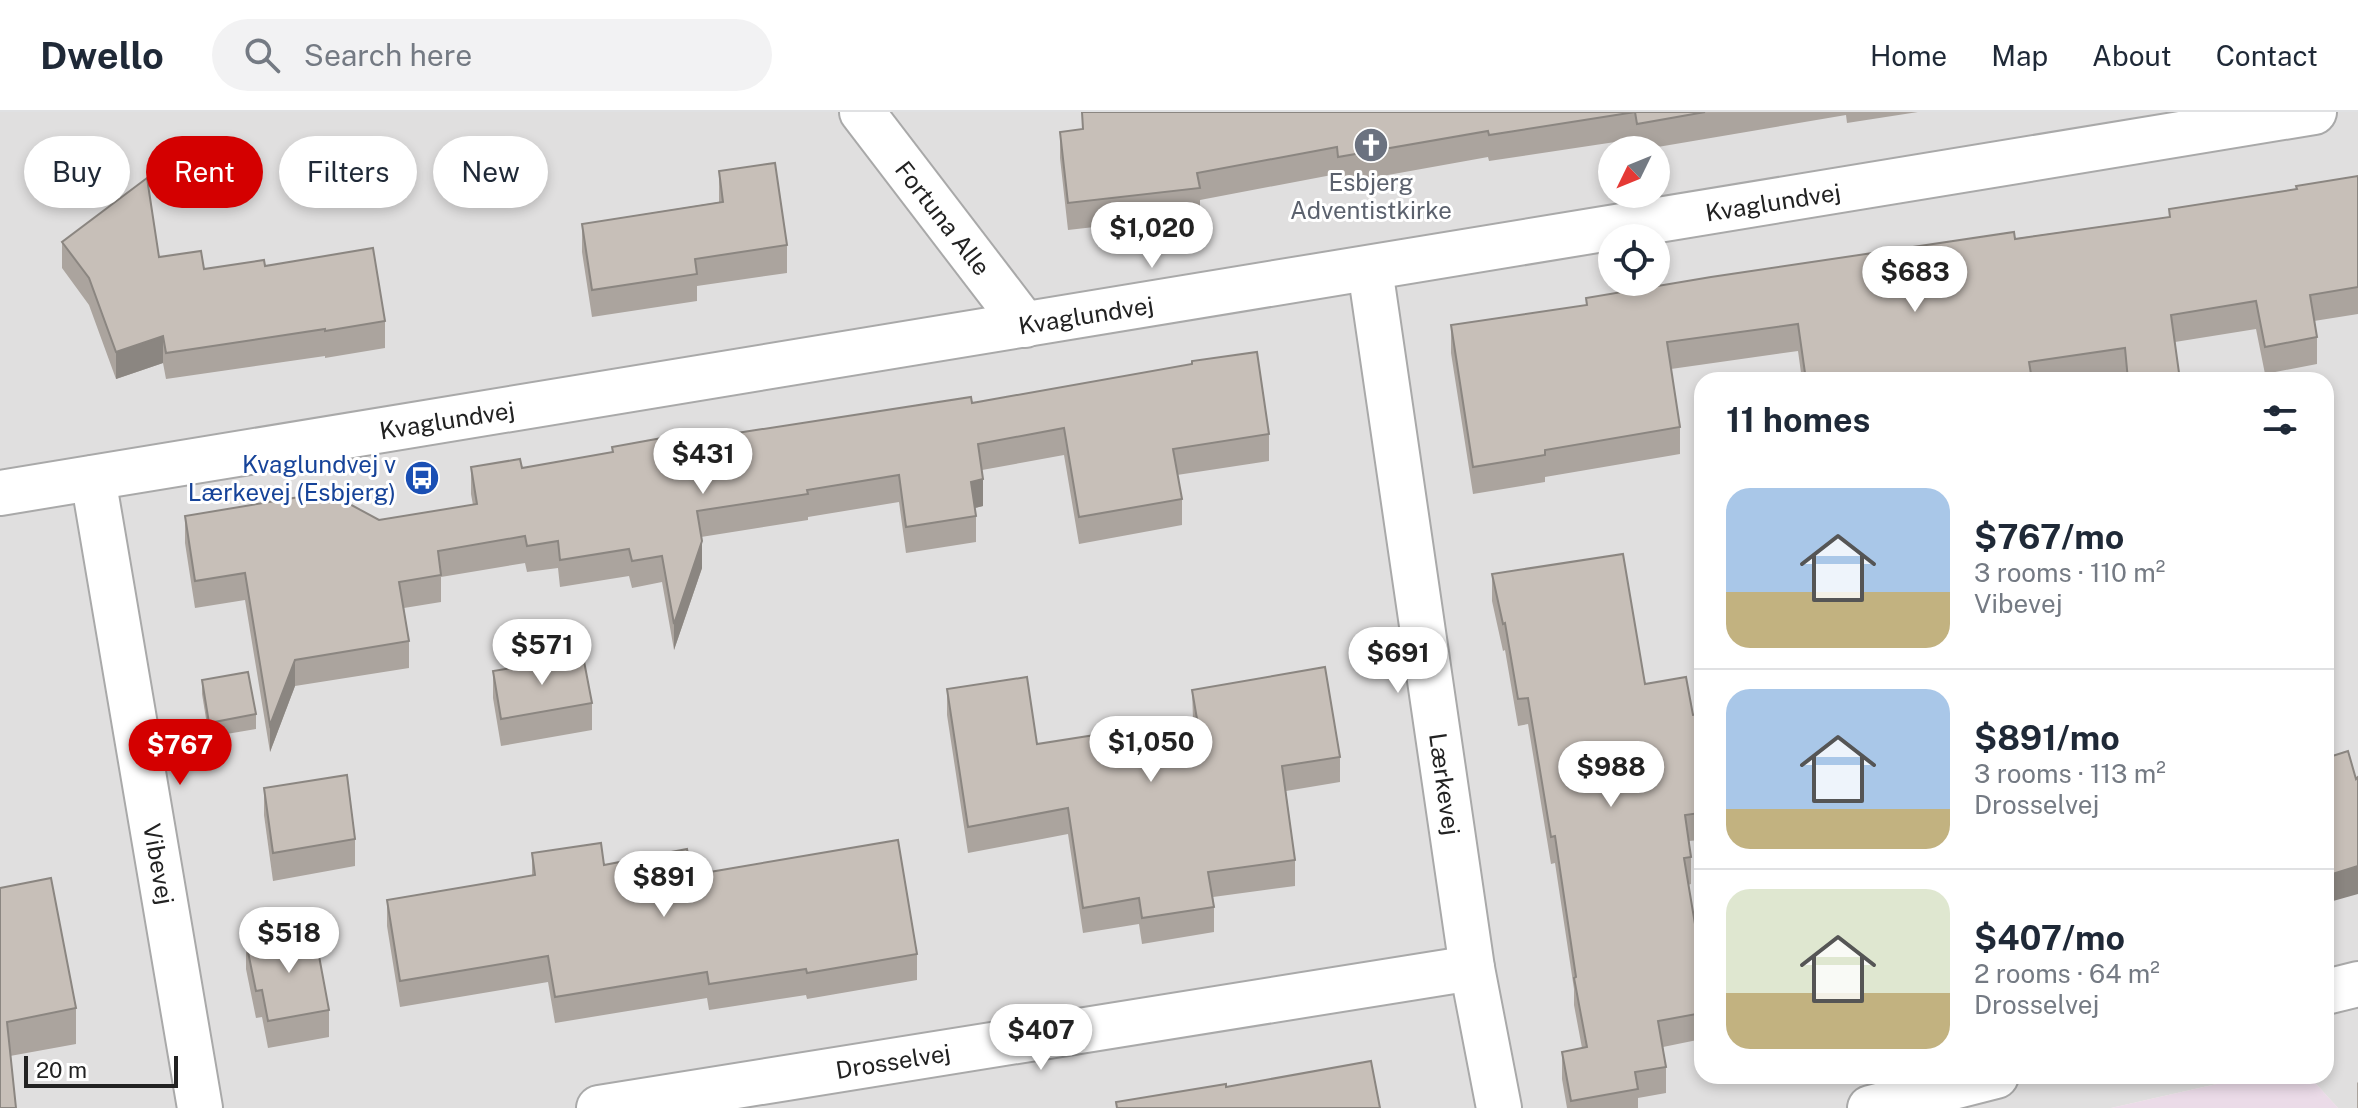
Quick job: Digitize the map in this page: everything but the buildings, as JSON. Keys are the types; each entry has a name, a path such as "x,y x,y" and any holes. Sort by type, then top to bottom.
{"street":[{"name":"Fortuna Alle","path":"862,112 1025,325"},
{"name":"Kvaglundvej","path":"0,493 1370,269 2231,118 2314,112"},
{"name":"Lærkevej","path":"1370,269 1472,968 1499,1108"},
{"name":"Vibevej","path":"93,478 200,1108"},
{"name":"Drosselvej","path":"599,1108 1472,968"},
{"path":"2334,990 2358,984"},
{"path":"1870,1108 1964,1084"}],"shaded area":[{"path":"0,112 2358,112 2358,1108 2338,1108 2316,1084 2334,1084 2334,372 1694,372 1694,1084 2217,1084 2111,1108 0,1108"},
{"path":"2217,1084 2316,1084 2338,1108 2111,1108"}],"place":[{"name":"Esbjerg Adventistkirke","path":"1371,145"},
{"name":"Kvaglundvej v Lærkevej (Esbjerg)","path":"422,478"}]}
